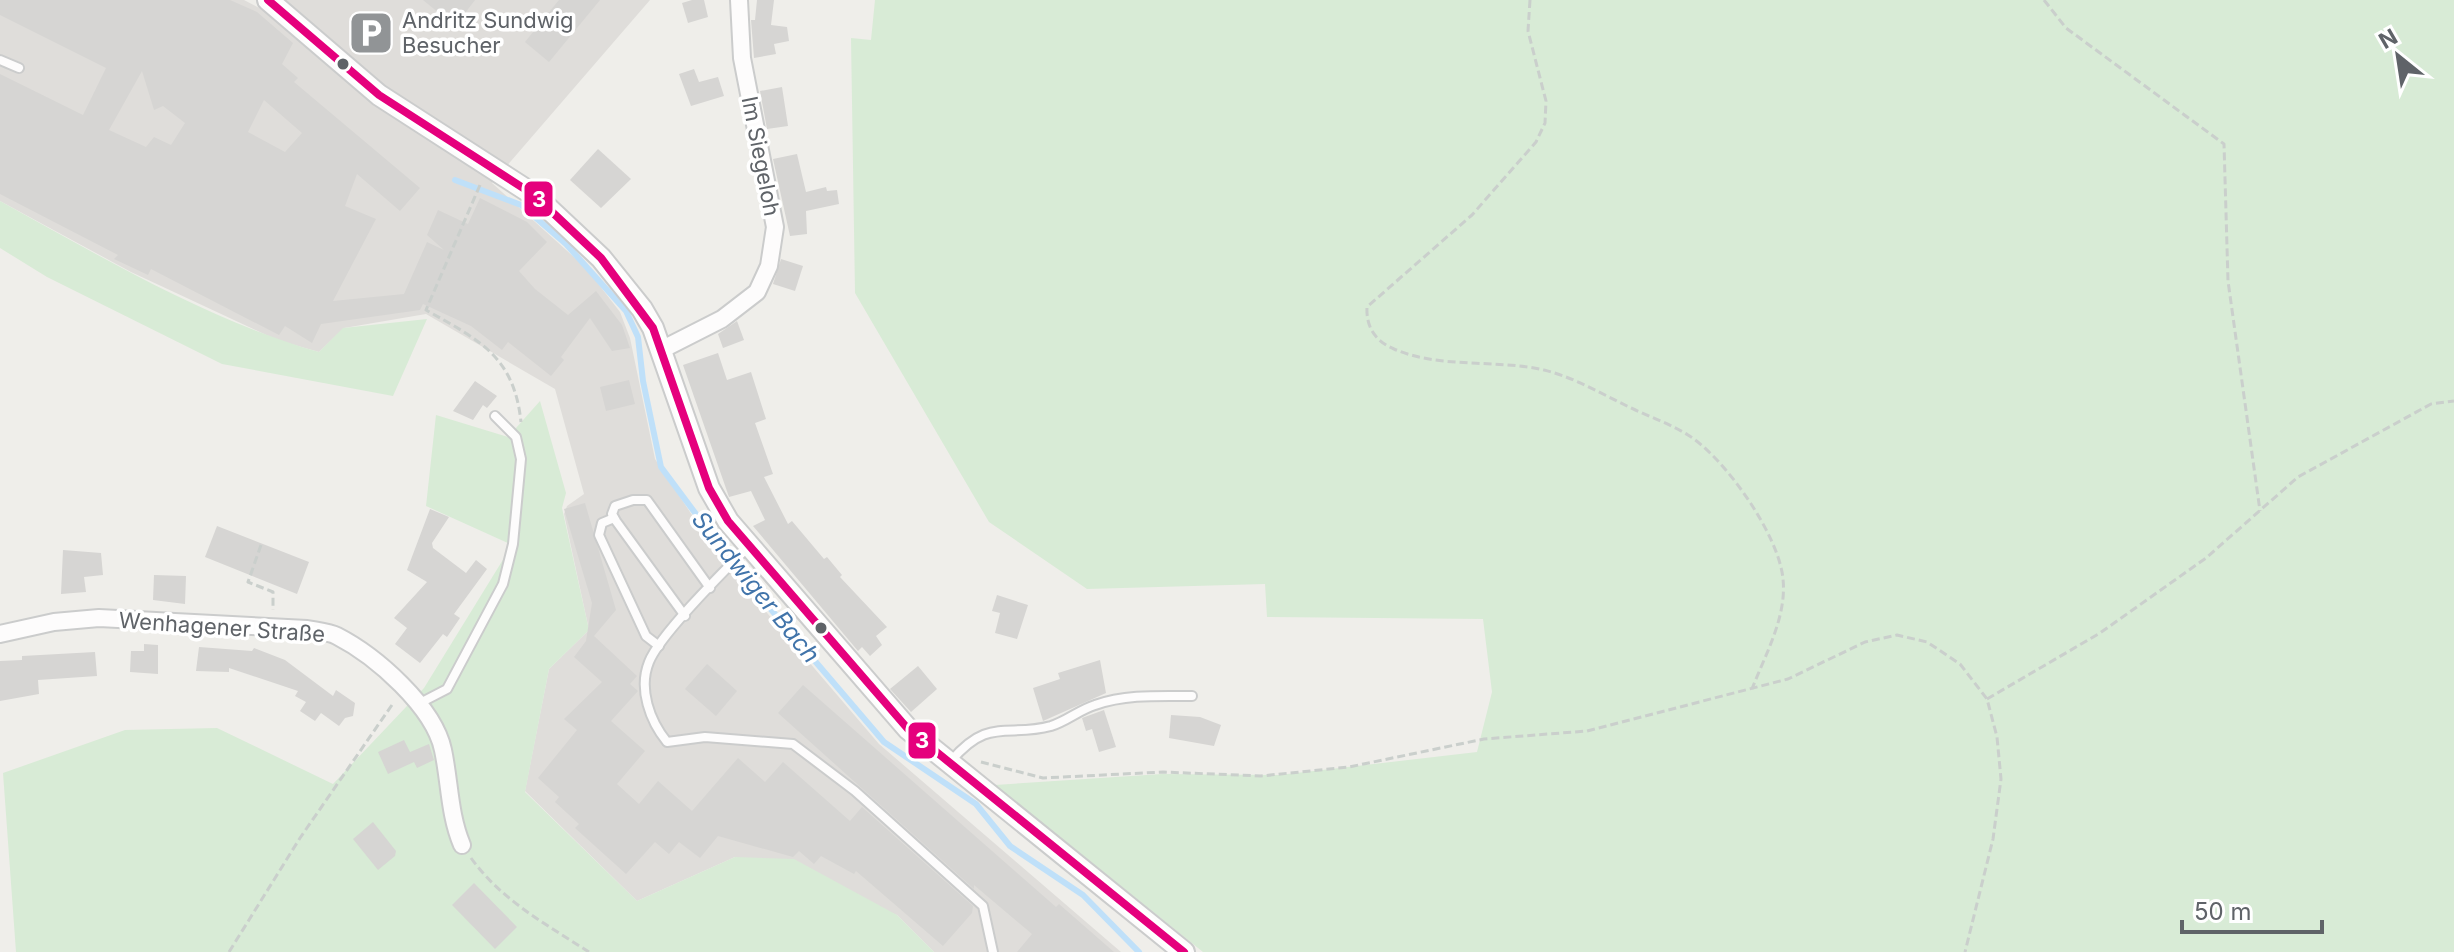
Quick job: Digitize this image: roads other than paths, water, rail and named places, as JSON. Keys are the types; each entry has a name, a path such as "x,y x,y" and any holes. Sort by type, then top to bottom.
{"street":[{"path":"268,0 379,95 534,195 601,258 642,309 661,350 709,488 744,551 894,715 1184,952"},
{"name":"Im Siegeloh","path":"661,350 722,319 757,292 769,266 775,227 742,58 739,0"},
{"name":"Wenhagener Straße","path":"0,634 54,622 99,618 273,626 336,635 405,687 420,703 443,747 451,819 462,845"}],"lane":[{"path":"0,60 19,68"},
{"path":"420,703 447,689 503,584 513,544 520,453 516,437 495,416"},
{"path":"685,616 614,518 615,506 633,500 647,500 710,588"},
{"path":"614,518 602,523 599,535 646,636 659,646"},
{"path":"744,551 659,646 647,666 646,697 655,728 667,742 705,737 793,744 855,791 983,906 993,952"},
{"path":"957,767 964,746 999,729 1046,728 1068,721 1093,705 1113,700 1192,696"}],"waterway":[{"name":"Sundwiger Bach","path":"455,180 521,205 566,244 626,311 638,337 643,381 661,467 739,572 884,742 976,804 1010,846 1083,895 1139,952"}],"place":[{"name":"Andritz Sundwig Besucher","path":"371,33"}]}
